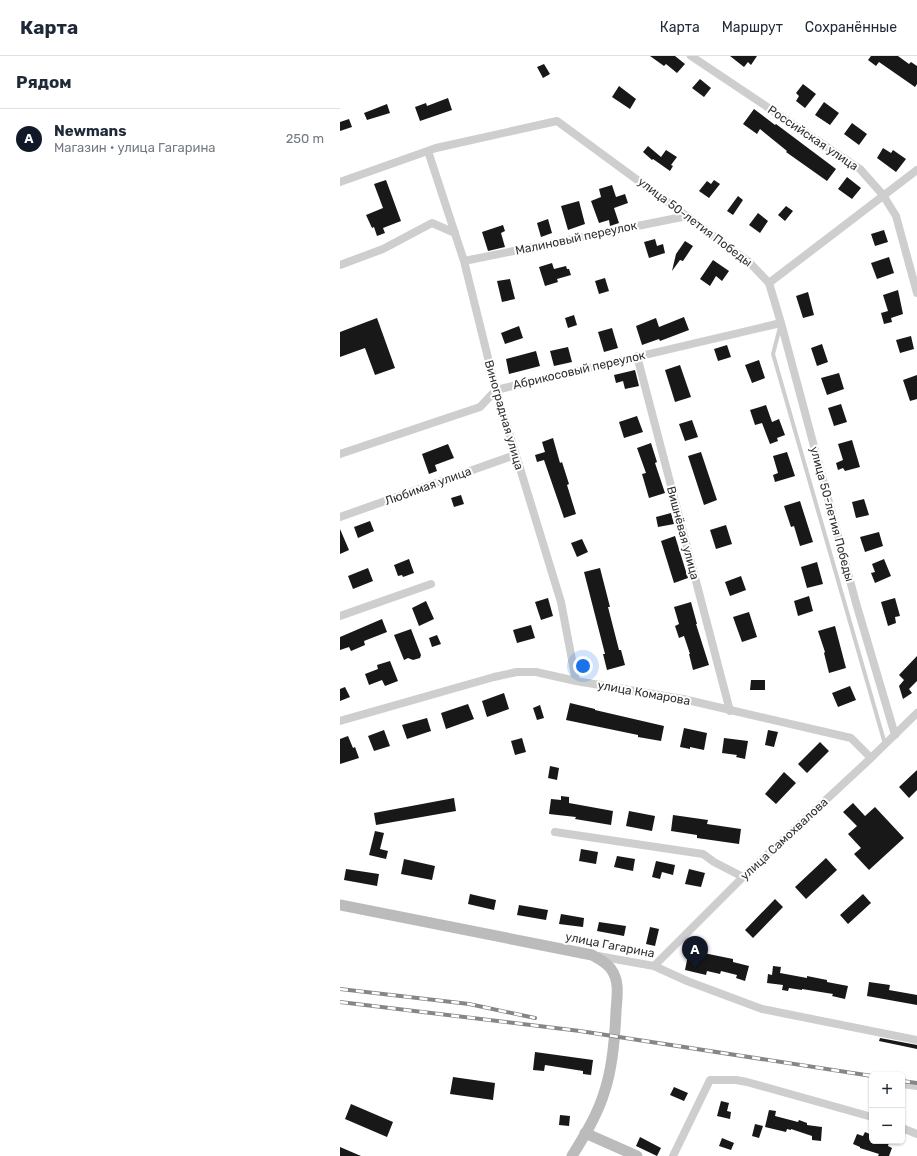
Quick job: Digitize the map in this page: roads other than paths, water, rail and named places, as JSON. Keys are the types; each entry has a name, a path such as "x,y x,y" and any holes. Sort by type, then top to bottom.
{"street":[{"name":"Российская улица","path":"691,56 860,169 883,195 896,216 917,293"},
{"name":"улица 50-летия Победы","path":"340,182 436,148 557,120 749,262 769,283 856,603 895,735"},
{"name":"Виноградная улица","path":"428,151 464,261 496,390 561,602 576,681"},
{"path":"769,283 917,170"},
{"name":"Малиновый переулок","path":"464,261 687,216"},
{"path":"340,264 383,249 432,223 455,234"},
{"name":"Абрикосовый переулок","path":"496,390 781,323"},
{"name":"Вишнёвая улица","path":"637,356 730,711"},
{"path":"340,454 480,407 496,390"},
{"name":"Любимая улица","path":"340,517 516,455"},
{"path":"340,616 431,584"},
{"name":"улица Комарова","path":"340,721 494,677 518,672 536,672 576,681 683,699 851,738 871,758"},
{"name":"улица Самохвалова","path":"654,966 743,877 917,713"},
{"path":"555,832 703,854 714,862 743,877"},
{"name":"улица Гагарина","path":"340,905 654,966 687,981 762,1009 917,1040"},
{"path":"572,1156 599,1105 605,1090 610,1071 615,1037 618,990 615,977 612,969 605,962 592,955"},
{"path":"673,1156 710,1080 736,1080 747,1082 869,1112"},
{"path":"905,1084 917,1086"},
{"path":"905,1129 917,1134"},
{"path":"585,1133 637,1156"}],"lane":[{"path":"781,323 773,354 885,744"}],"railway":[{"path":"340,989 469,1004 535,1018"},
{"path":"340,1002 580,1031 869,1076"},
{"path":"905,1081 917,1083"}],"place":[{"name":"Newmans","path":"695,969"}]}
